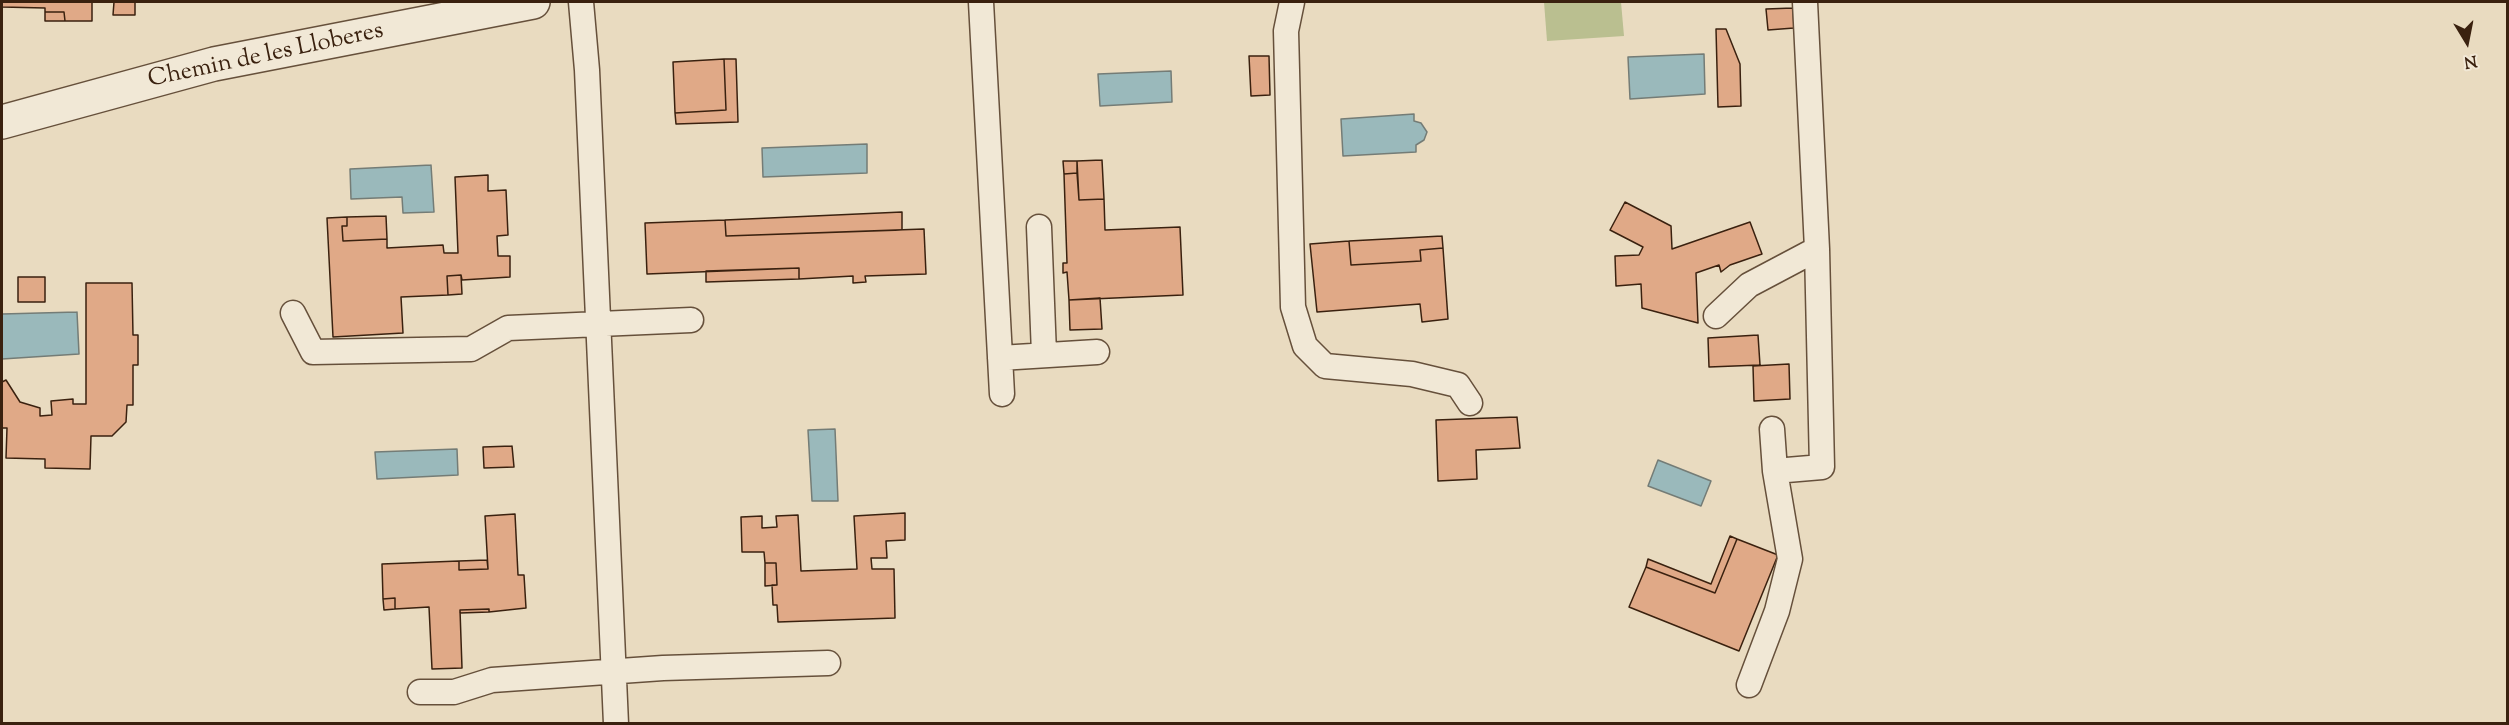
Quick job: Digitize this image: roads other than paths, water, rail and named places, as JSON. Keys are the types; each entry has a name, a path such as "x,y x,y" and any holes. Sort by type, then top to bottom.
{"street":[{"name":"Chemin de les Lloberes","path":"2,122 214,64 522,2"}],"lane":[{"path":"581,2 587,70 616,723"},
{"path":"981,2 1002,394"},
{"path":"1292,2 1286,31 1293,307 1305,346 1325,366 1412,374 1458,386 1470,403"},
{"path":"1775,471 1822,467 1817,249 1805,2"},
{"path":"1039,227 1044,354"},
{"path":"1716,316 1749,285 1817,249"},
{"path":"293,313 313,352 471,349 508,328 691,320"},
{"path":"1000,358 1097,352"},
{"path":"1749,685 1777,611 1790,559 1775,471 1772,429"},
{"path":"420,692 454,692 492,680 614,672 828,663"}],"water":[{"path":"1704,54 1705,94 1630,99 1628,57"},
{"path":"1171,71 1172,102 1100,106 1098,74"},
{"path":"1414,114 1414,121 1421,123 1427,132 1424,140 1416,145 1416,152 1343,156 1341,119"},
{"path":"867,144 867,173 763,177 762,148"},
{"path":"431,165 434,212 403,213 402,197 351,199 350,169"},
{"path":"77,312 79,354 2,359 2,314"},
{"path":"835,429 838,501 812,501 808,430"},
{"path":"457,449 458,475 377,479 375,452"},
{"path":"1658,460 1711,481 1701,506 1648,486"}]}
